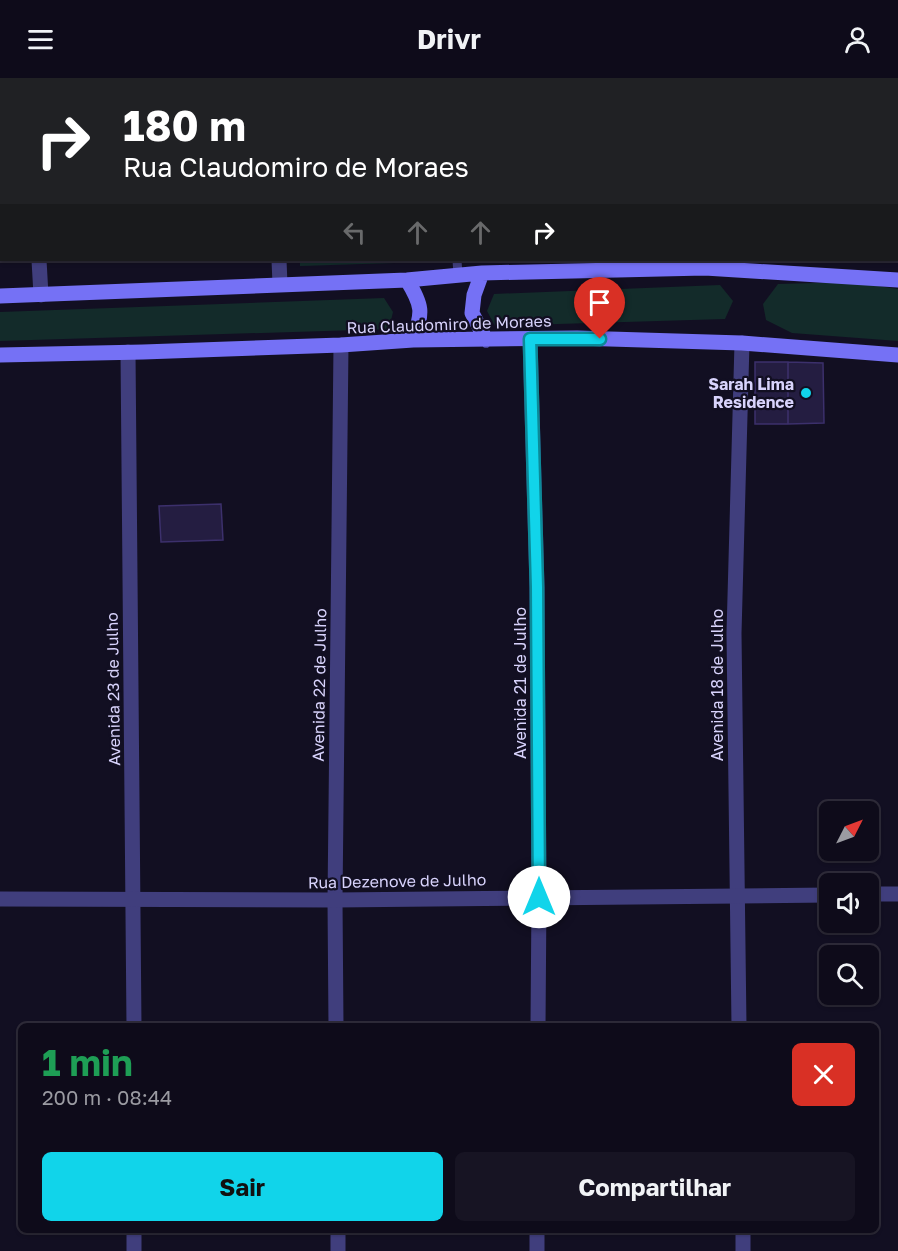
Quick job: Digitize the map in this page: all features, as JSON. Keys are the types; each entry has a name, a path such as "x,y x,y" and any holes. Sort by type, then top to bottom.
{"main road":[{"path":"0,296 407,280 482,273 705,264 898,280"},
{"path":"482,273 474,295 472,313 486,340"},
{"path":"407,280 419,300 420,319 412,340"},
{"name":"Rua Claudomiro de Moraes","path":"0,355 341,345 412,340 577,338 742,343 898,355"}],"street":[{"path":"39,261 41,295"},
{"path":"279,261 280,284"},
{"name":"Avenida 21 de Julho","path":"530,339 537,587 538,1023"},
{"name":"Avenida 18 de Julho","path":"739,1023 734,633 742,343"},
{"name":"Avenida 22 de Julho","path":"336,1023 335,900 341,345"},
{"name":"Avenida 23 de Julho","path":"128,352 134,1023"},
{"path":"879,894 898,894"},
{"name":"Rua Dezenove de Julho","path":"0,899 335,900 819,895"},
{"path":"134,1233 134,1251"},
{"path":"338,1233 338,1251"},
{"path":"537,1233 537,1251"},
{"path":"743,1233 743,1251"}],"lane":[{"path":"457,261 458,275"}],"green space":[{"path":"300,261 458,261 300,266"},
{"path":"852,282 898,289 898,341 792,333 766,320 763,304 778,284"},
{"path":"720,285 733,301 725,319 495,326 487,311 494,294"},
{"path":"384,298 393,312 389,329 0,341 0,312"}],"building":[{"path":"755,362 788,362 788,424 755,424"},
{"name":"Sarah Lima Residence","path":"788,362 823,363 824,423 788,424"},
{"path":"221,504 223,540 161,542 159,506"}],"place":[{"name":"Sarah Lima Residence","path":"806,393"}],"route":[{"path":"539,897 537,587 530,339 600,339"}]}
